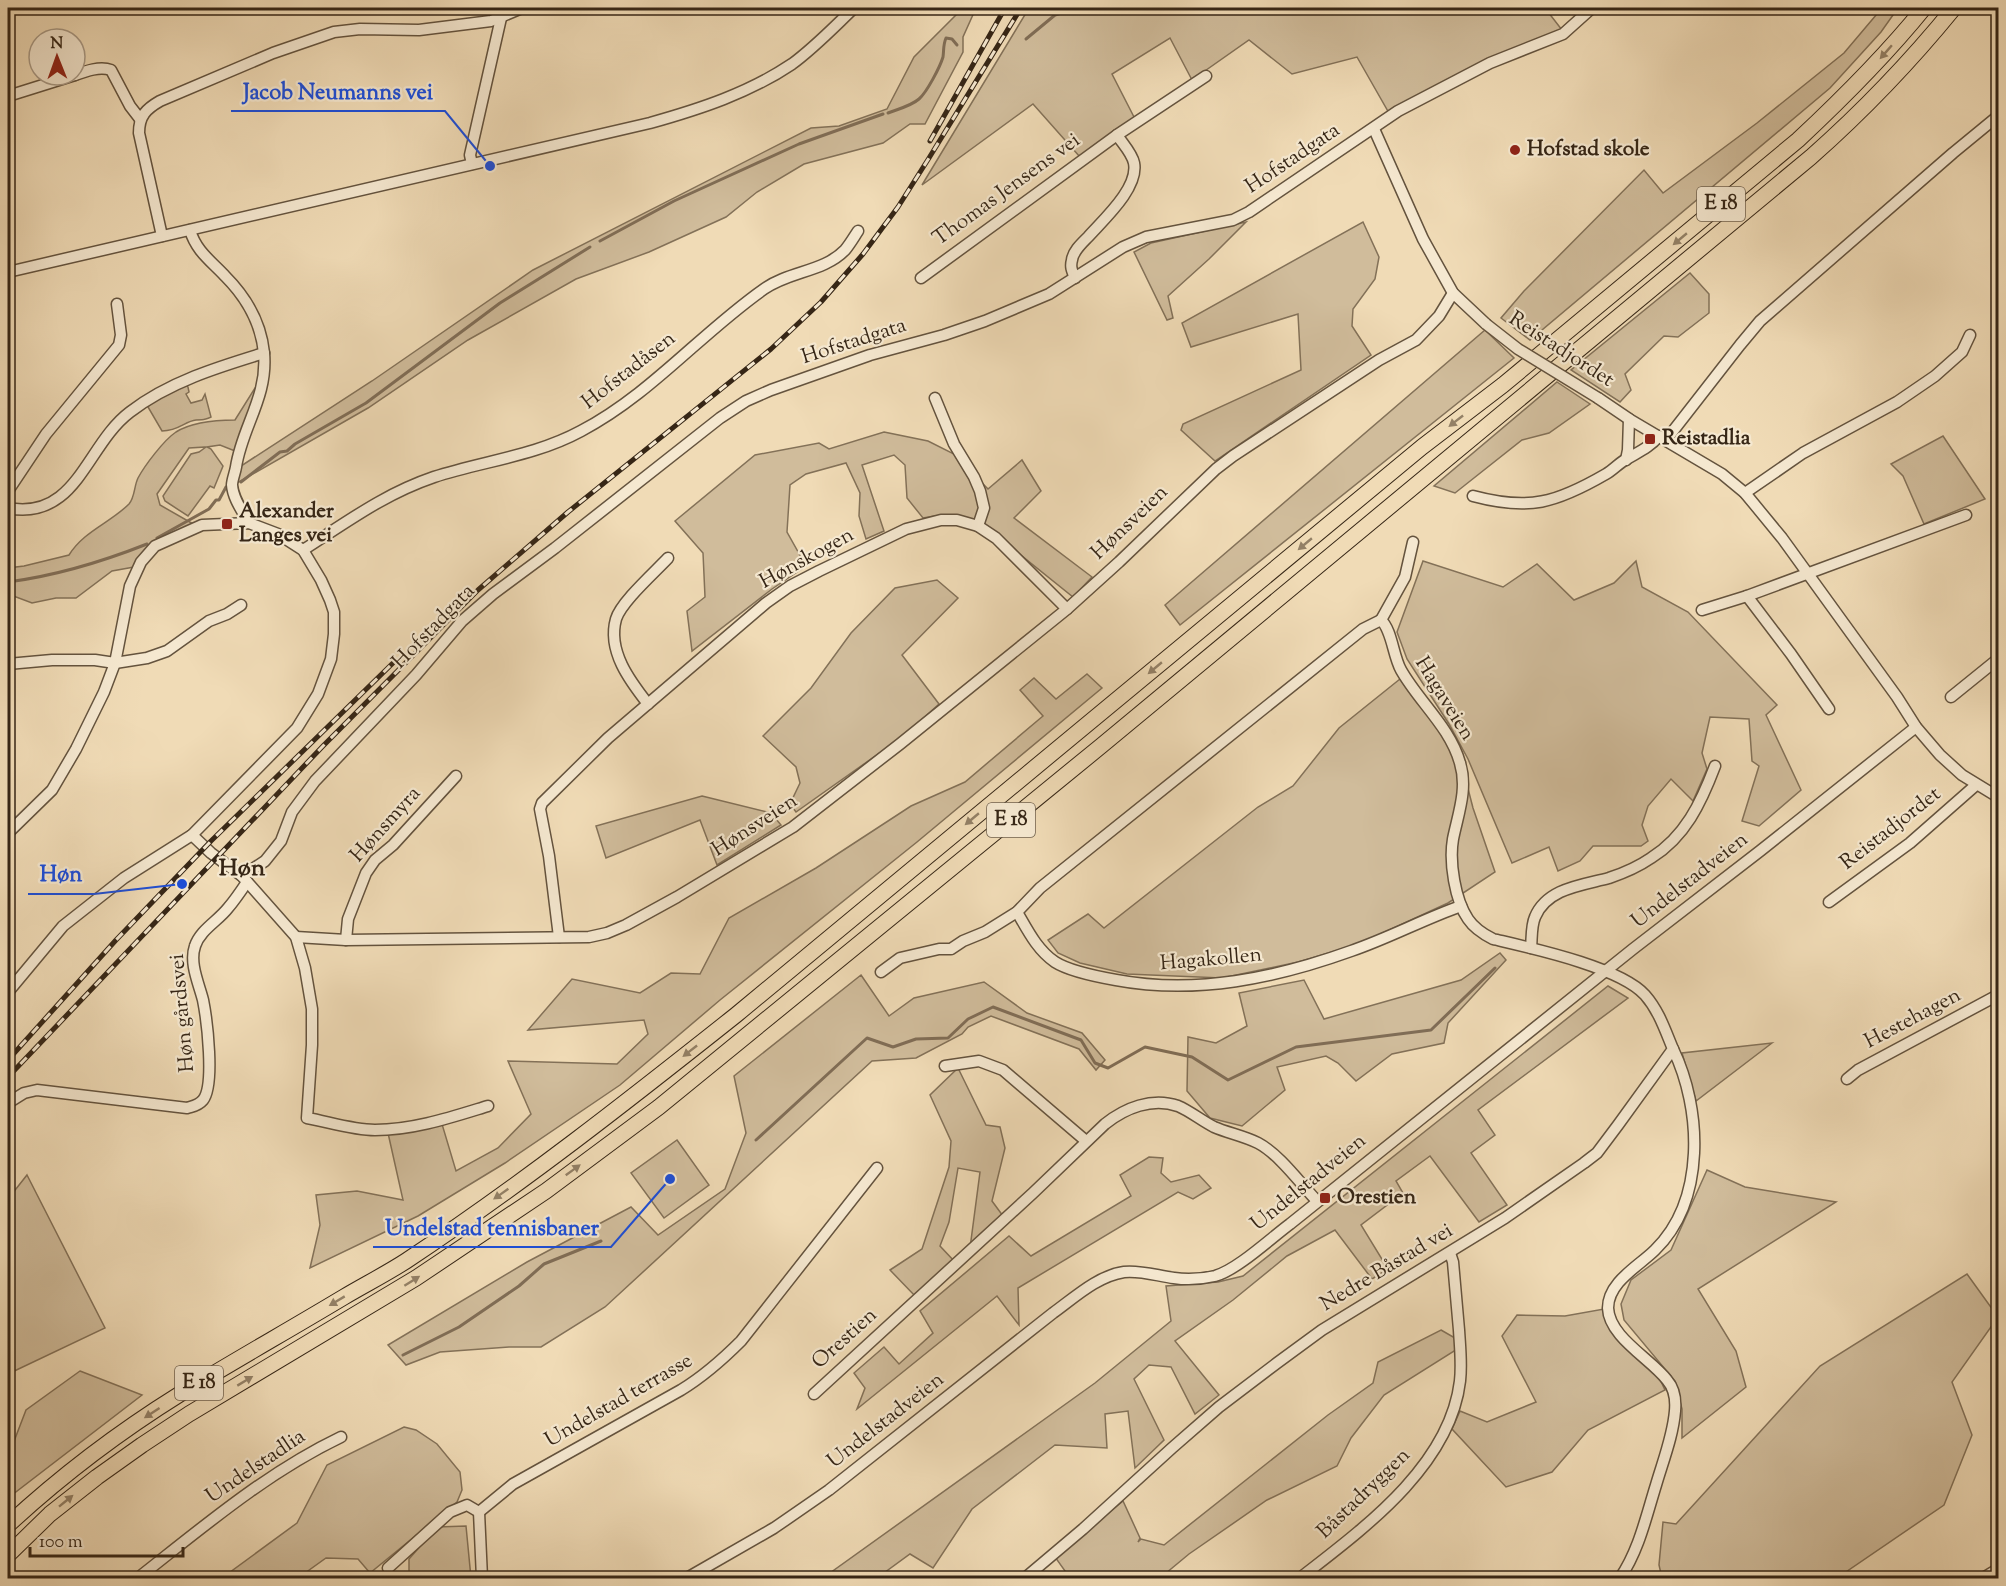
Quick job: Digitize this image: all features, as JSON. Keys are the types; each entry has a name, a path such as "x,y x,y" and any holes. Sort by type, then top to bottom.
{"highway":[{"name":"E 18","path":"8,1525 38,1497 132,1426 179,1395 405,1261 533,1171 718,1030 1422,447 1503,385 1798,140 1880,60 1924,8"},
{"name":"E 18","path":"8,1555 50,1514 142,1445 189,1414 416,1278 546,1191 659,1107 1082,762 1795,171 1855,118 1954,8"}],"street":[{"path":"140,119 151,106 160,101 273,54 334,32 360,29 419,30 501,18 522,8"},
{"path":"8,272 650,123 715,103 744,91 792,63 854,8"},
{"name":"Hofstadgata","path":"245,879 265,861 281,841 292,812 315,781 416,675 462,621 493,594 720,418 746,401 870,355 944,335 985,321 1049,294 1123,247 1146,237 1233,220 1249,212 1398,111 1490,63 1563,34 1592,8"},
{"path":"472,164 470,155 501,18"},
{"path":"87,72 105,68 111,70 130,106 140,119 141,141 162,236"},
{"name":"Thomas Jensens vei","path":"921,278 1117,135 1206,76"},
{"path":"8,96 37,87"},
{"path":"1473,496 1498,503 1527,505 1555,499 1607,473 1662,438 1760,321 1998,116"},
{"name":"Reistadjordet","path":"1374,129 1423,239 1453,293 1486,324 1518,349 1722,474 1745,493 1782,538 1897,697 1916,727 1940,755 1976,785 1998,797"},
{"path":"1075,278 1071,268 1072,257 1118,204 1134,174 1131,155 1117,135"},
{"path":"190,230 192,240 198,250 243,296 256,323 264,353 262,389 257,407 238,450 232,484 235,497 249,523"},
{"name":"Hofstadåsen","path":"303,550 362,511 400,490 436,477 536,450 583,430 636,396 730,314 766,287 786,276 829,262 845,250 858,231"},
{"name":"Hønsveien","path":"297,937 345,940 589,937 626,925 677,897 793,827 909,737 1067,609 1216,469 1379,360 1416,340 1439,316 1453,293"},
{"path":"8,491 46,434 118,345 121,335 117,304"},
{"path":"1745,493 1803,453 1897,402 1935,376 1962,352 1970,335"},
{"path":"8,508 32,510 58,500 73,485 128,413 152,398 217,367 264,353"},
{"path":"935,398 954,444 980,491 984,507 978,526"},
{"path":"1626,460 1629,419"},
{"path":"1702,610 1747,596 1966,514"},
{"name":"Hønskogen","path":"559,937 549,856 540,809 542,803 608,738 766,603 790,586 906,529 941,519 957,520 978,526 996,538 1067,609"},
{"path":"8,833 52,790 76,749 104,692 115,663 130,586 141,562 155,546 202,525 249,523 278,534 303,550 321,580 334,612 334,634 331,659 318,694 297,728 192,835 124,878 63,926 8,992"},
{"path":"881,972 900,958 939,949 951,949 1017,912 1040,888 1265,706 1363,628 1381,620 1405,576 1413,542"},
{"path":"648,704 628,678 618,655 614,637 616,618 624,605 668,558"},
{"path":"1747,596 1829,709"},
{"path":"8,664 52,660 95,660 115,663 147,658 167,651 209,621 241,605"},
{"name":"Hagaveien","path":"1381,620 1386,624 1401,670 1442,726 1460,763 1463,781 1462,800 1452,842 1452,860 1461,906 1468,921 1480,932 1493,939 1606,971"},
{"path":"1951,697 1998,658"},
{"name":"Undelstadveien","path":"687,1578 747,1545 853,1473 906,1428 1053,1313 1105,1278 1124,1272 1138,1272 1176,1279 1217,1275 1254,1252 1916,727"},
{"path":"1531,948 1535,918 1539,909 1554,895 1625,872 1652,858 1667,846 1679,834 1700,804 1715,766"},
{"name":"Hønsmyra","path":"345,940 348,919 366,873 375,860 393,844 456,776"},
{"name":"Reistadjordet","path":"1829,902 1910,843 1976,785"},
{"path":"192,835 245,879 297,937 312,1008 307,1118 373,1130 392,1129 438,1121 488,1107"},
{"name":"Høn gårdsvei","path":"8,1103 24,1093 52,1090 187,1108 198,1105 208,1091 209,1054 208,1031 194,964 194,948 203,933 227,909 245,879"},
{"name":"Hagakollen","path":"1017,912 1043,952 1056,963 1126,982 1183,986 1242,981 1281,973 1352,951 1461,906"},
{"path":"1606,971 1643,993 1655,1007 1680,1063 1691,1106 1694,1154 1686,1198 1670,1233 1656,1249 1623,1277 1611,1293 1608,1306 1615,1328 1669,1382 1675,1399 1669,1443 1634,1555 1620,1578"},
{"name":"Hestehagen","path":"1847,1079 1998,995"},
{"name":"Nedre Båstad vei","path":"1024,1578 1083,1529 1172,1448 1260,1376 1322,1330 1450,1253 1548,1190 1597,1153 1673,1049"},
{"path":"945,1066 979,1061 1003,1070 1086,1141"},
{"name":"Orestien","path":"814,1394 1033,1193 1086,1141 1116,1115 1128,1109 1142,1104 1159,1103 1179,1106 1216,1128 1260,1144 1317,1202"},
{"name":"Undelstad terrasse","path":"479,1512 513,1484 681,1390 721,1362 741,1341 877,1168"},
{"name":"Båstadryggen","path":"1300,1578 1335,1551 1407,1485 1441,1440 1452,1416 1461,1379 1454,1262 1450,1253"},
{"name":"Undelstadlia","path":"138,1578 251,1490 297,1460 342,1437"},
{"path":"388,1568 450,1512 467,1505 479,1512 482,1578"},
{"path":"1983,1578 1998,1569"}],"shaded area":[{"path":"963,8 976,8 963,37 963,52 925,124 910,124 883,143 804,164 757,192 726,217 649,252 576,279 468,340 368,408 237,483 241,466 372,381 533,270 811,128 839,126 887,109 914,57"},
{"path":"1029,8 1545,8 1562,30 1389,113 1357,57 1292,74 1249,40 1192,80 1170,38 1112,74 1135,119 1080,157 1033,104 922,185"},
{"path":"1882,8 1898,8 1881,32 1830,88 1530,340 1501,318 1524,291 1644,170 1663,193 1757,123 1844,53"},
{"path":"1246,222 1168,296 1173,318 1167,320 1134,252 1151,243"},
{"path":"1363,222 1379,257 1375,279 1353,309 1352,326 1371,355 1215,461 1181,430 1183,424 1301,370 1298,314 1191,347 1182,323"},
{"path":"1690,273 1709,294 1709,313 1678,337 1664,336 1625,374 1631,390 1620,402 1571,370"},
{"path":"1485,330 1514,358 1180,625 1165,605"},
{"path":"1557,382 1590,404 1549,433 1522,440 1455,493 1434,486"},
{"path":"186,385 189,392 186,394 191,403 202,400 205,394 211,417 162,431 148,407 152,401"},
{"path":"255,388 259,388 235,451 220,445 207,447 223,466 214,488 210,486 188,516 165,501 163,496 191,454 206,447 189,448 157,494 160,505 195,525 163,539 134,567 112,571 76,598 56,598 32,603 8,594 8,568 69,555 90,533 129,504 141,473 171,436 197,424 235,420"},
{"path":"884,432 928,441 954,454 988,489 1022,460 1041,491 1014,518 1092,577 1073,597 982,524 953,516 923,518 907,498 905,465 894,455 862,465 884,531 866,539 859,516 860,493 846,463 806,474 790,485 787,532 806,566 772,589 692,651 687,611 705,597 703,553 675,521 755,455 819,443 829,449"},
{"path":"1943,436 1985,499 1924,524 1903,476 1891,464"},
{"path":"1423,561 1503,587 1537,564 1574,600 1614,583 1636,561 1642,587 1688,612 1777,705 1766,715 1801,790 1759,826 1742,821 1759,766 1752,761 1749,719 1710,717 1702,753 1707,769 1693,801 1671,779 1648,806 1642,825 1648,841 1641,846 1593,846 1580,861 1558,871 1549,847 1512,863 1468,759 1449,724 1407,659 1397,632"},
{"path":"937,580 958,598 902,655 939,704 905,735 796,812 790,804 800,783 796,767 763,736 811,688 851,633 895,588"},
{"path":"1087,674 1102,688 917,842 720,1000 620,1085 505,1163 418,1216 310,1268 320,1225 316,1195 357,1191 403,1200 388,1133 442,1124 456,1171 498,1148 531,1114 508,1061 617,1064 648,1034 644,1020 528,1030 572,979 640,993 671,973 700,974 729,918 816,868 911,806 965,782 1043,716 1020,690 1034,678 1056,699"},
{"path":"1400,679 1451,745 1462,765 1473,808 1495,872 1448,903 1359,944 1298,962 1222,978 1127,974 1080,963 1058,953 1048,940 1088,914 1104,928 1258,807 1293,786 1339,728"},
{"path":"702,796 771,813 781,825 717,865 700,820 606,858 596,826"},
{"path":"1500,953 1506,960 1448,1023 1444,1043 1392,1054 1356,1081 1338,1063 1326,1056 1277,1067 1285,1090 1242,1126 1210,1118 1187,1091 1188,1037 1216,1043 1247,1026 1239,993 1304,980 1324,1019 1461,980"},
{"path":"861,975 889,1016 914,998 984,982 1027,1013 1082,1033 1105,1060 1096,1070 1079,1049 991,1016 916,1058 872,1061 605,1307 541,1347 440,1352 406,1365 388,1345 527,1262 631,1207 658,1235 725,1189 746,1133 734,1076"},
{"path":"1608,986 1628,998 1478,1110 1495,1135 1471,1153 1507,1205 1479,1222 1430,1156 1396,1181 1403,1193 1361,1225 1388,1269 1372,1279 1335,1230 1287,1256 1233,1300 1175,1341 1219,1395 1195,1414 1171,1367 1149,1365 1134,1379 1164,1440 1135,1468 1128,1411 1105,1414 1107,1448 1055,1445 972,1509 933,1568 910,1554 877,1578 823,1578 1095,1383 1171,1321 1166,1286 1218,1282 1243,1276"},
{"path":"1772,1043 1696,1101 1682,1053"},
{"path":"958,1068 986,1125 1000,1127 1005,1148 992,1201 1003,1216 970,1248 980,1172 958,1168 949,1222 940,1246 955,1262 916,1297 890,1270 922,1249 949,1167 951,1141 930,1095"},
{"path":"677,1140 709,1185 664,1218 631,1173"},
{"path":"1149,1157 1163,1158 1161,1173 1171,1182 1199,1175 1211,1188 1193,1199 1178,1192 1018,1288 1019,1325 997,1296 857,1409 865,1388 854,1373 884,1347 899,1364 933,1333 920,1311 1009,1236 1031,1256 1131,1196 1120,1175"},
{"path":"1707,1170 1745,1187 1836,1202 1698,1289 1736,1351 1746,1387 1682,1438 1682,1409 1675,1381 1624,1320 1621,1304 1631,1280 1671,1250"},
{"path":"27,1175 105,1328 8,1374 8,1199"},
{"path":"1967,1274 1998,1317 1952,1382 1972,1435 1944,1505 1837,1578 1662,1578 1659,1565 1663,1522 1676,1524 1820,1366"},
{"path":"1604,1309 1656,1371 1665,1390 1588,1430 1552,1472 1506,1487 1452,1429 1460,1411 1487,1422 1536,1402 1502,1336 1517,1315 1565,1316"},
{"path":"1441,1330 1455,1338 1459,1348 1384,1395 1351,1438 1337,1466 1267,1500 1189,1554 1160,1578 1070,1578 1055,1557 1123,1501 1140,1538 1138,1542 1141,1539 1164,1545 1328,1415 1373,1383 1378,1362"},
{"path":"80,1371 142,1395 8,1498 8,1457 26,1410"},
{"path":"404,1427 416,1430 437,1444 460,1472 462,1490 457,1502 370,1573 358,1559 326,1558 298,1578 222,1578 297,1523 327,1465"},
{"path":"466,1526 471,1578 409,1578 409,1559 437,1527"}],"waterway":[{"path":"1026,39 1055,15 1077,8"},
{"path":"888,113 912,104 922,96 943,57 946,38 952,39 957,45"},
{"path":"600,241 674,201 799,144 883,114"},
{"path":"241,482 280,452 287,451 295,444 366,403 500,303 590,247"},
{"path":"157,538 209,509 216,500 219,500 226,487 230,486"},
{"path":"8,582 79,567 147,544"},
{"path":"756,1140 867,1038 893,1047 916,1039 948,1038 968,1019 993,1007 1081,1040 1095,1063 1108,1068 1145,1047 1192,1057 1228,1080 1296,1047 1431,1030 1495,968"},
{"path":"403,1355 459,1327 519,1286 544,1264 601,1241"}],"railway":[{"path":"930,141 1005,8"},
{"path":"8,1077 323,746 478,590 568,512 771,349 821,302 863,254 898,207 1021,8"},
{"path":"8,1060 116,940 211,841 394,662"}],"place":[{"name":"Hofstad skole","path":"1515,150"},
{"name":"Jacob Neumanns vei","path":"490,166"},
{"name":"Reistadlia","path":"1650,439"},
{"name":"Alexander Langes vei","path":"227,524"},
{"name":"Høn","path":"182,884"},
{"name":"Undelstad tennisbaner","path":"670,1179"},
{"name":"Orestien","path":"1325,1198"}],"district":[{"name":"Høn","path":"242,869"}]}
